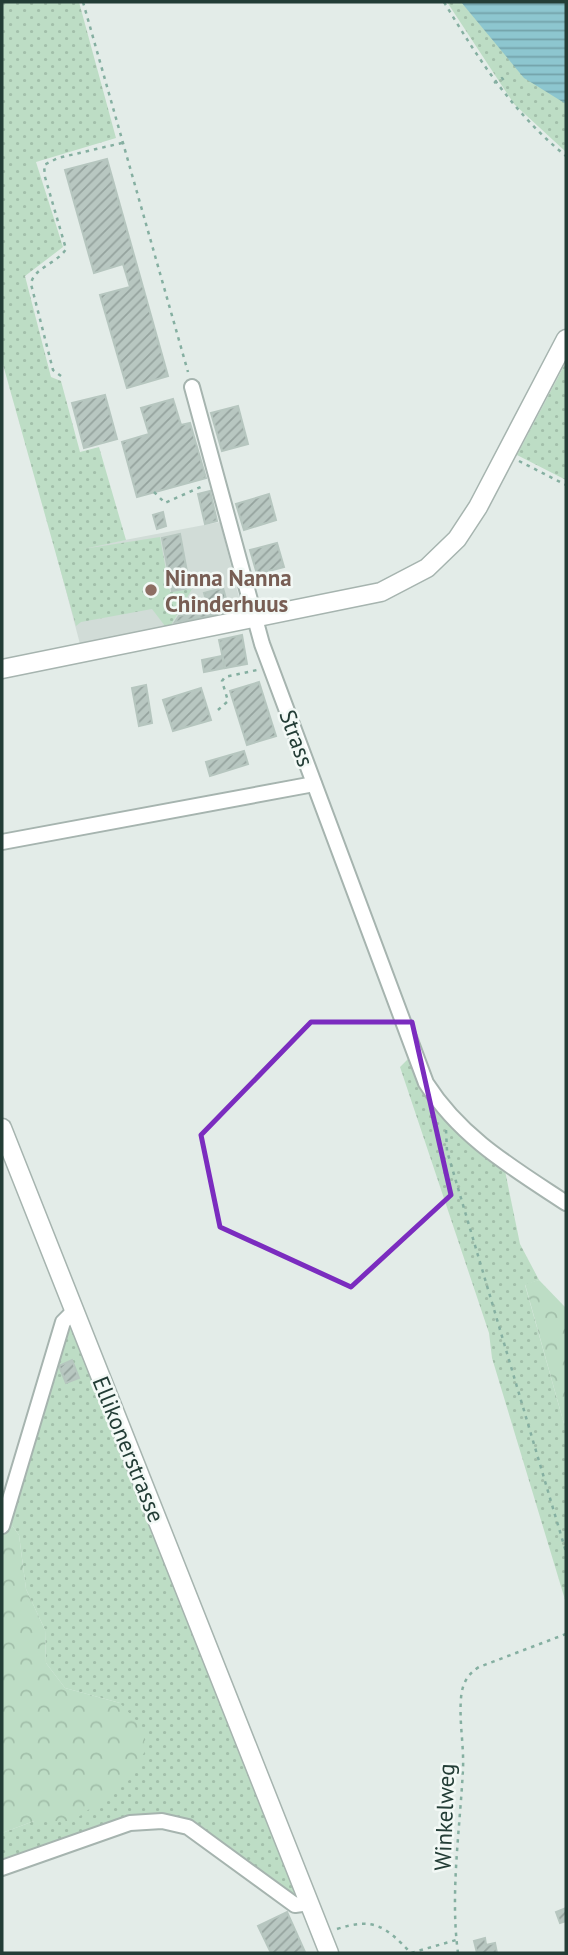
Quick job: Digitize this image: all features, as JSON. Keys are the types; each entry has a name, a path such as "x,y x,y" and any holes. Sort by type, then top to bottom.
{"street":[{"path":"2,669 381,592 426,568 457,539 478,507 566,339"},
{"name":"Strass","path":"2,842 314,784 271,667 192,387"},
{"path":"314,784 426,1083 445,1113 503,1161 566,1203"},
{"name":"Ellikonerstrasse","path":"2,1128 329,1953"},
{"path":"2,1526 62,1322 74,1311"},
{"path":"2,1868 130,1823 162,1821 188,1827 295,1905 309,1903"}],"path":[{"path":"83,2 192,387"},
{"path":"444,2 494,83 538,133 566,156"},
{"path":"494,83 502,78 505,82"},
{"path":"61,376 53,370 31,284 37,273 61,259 66,249 44,165 58,158 123,143"},
{"path":"506,454 566,485"},
{"path":"155,492 165,503 218,478"},
{"path":"218,710 229,701 222,681 225,677 271,667"},
{"path":"445,1113 447,1151 566,1552"},
{"name":"Winkelweg","path":"458,1953 456,1940 463,1759 461,1697 465,1682 470,1673 479,1667 566,1634"},
{"path":"321,1933 360,1922 372,1923 392,1933 411,1953 456,1940"}],"highlighted area":[{"path":"311,1022 412,1022 451,1195 351,1287 220,1227 201,1135"}],"shaded area":[{"name":"Ninna Nanna Chinderhuus","path":"220,522 241,605 230,608 231,613 211,618 80,644 56,553"}],"green space":[{"path":"2,2 79,2 116,138 36,162 63,247 25,276 51,377 61,381 80,452 99,447 126,540 83,549 160,537 170,592 192,589 171,625 165,626 152,609 81,622 76,626 2,361"},
{"path":"447,2 566,2 566,152 514,104"},
{"path":"566,362 566,480 517,455"},
{"path":"415,1052 426,1083 503,1161 520,1244 539,1280 525,1285 566,1431 566,1603 492,1358 489,1333 400,1067"},
{"path":"539,1280 566,1308 566,1431 525,1284"},
{"path":"74,1311 303,1906 229,1854 162,1821 2,1868 2,1833 34,1821 73,1821 120,1703 65,1688 46,1663 45,1630 26,1589 19,1535 5,1516"},
{"path":"5,1516 19,1535 26,1589 45,1630 46,1663 65,1688 120,1703 143,1728 145,1751 129,1780 73,1821 34,1821 2,1833 2,1526"}],"water":[{"path":"461,2 566,2 566,104 524,78"}],"building":[{"path":"107,159 168,376 127,388 100,295 130,287 123,264 94,273 65,170"},
{"path":"105,395 117,439 84,448 72,403"},
{"path":"173,399 181,425 190,423 206,478 137,497 122,442 149,434 141,408"},
{"path":"238,406 248,444 222,451 211,413"},
{"path":"210,491 217,521 205,524 198,494"},
{"path":"269,494 276,520 244,530 236,504"},
{"path":"163,512 166,526 157,529 153,515"},
{"path":"180,534 190,588 172,591 162,538"},
{"path":"277,543 284,567 257,574 250,550"},
{"path":"223,588 230,613 175,622 179,616 209,609 204,593"},
{"path":"242,635 247,664 225,668 219,640"},
{"path":"222,656 225,668 204,672 202,660"},
{"path":"259,682 276,736 247,745 230,691"},
{"path":"146,685 152,723 139,726 132,688"},
{"path":"201,688 211,720 173,731 163,700"},
{"path":"244,751 248,764 210,776 206,762"},
{"path":"72,1360 79,1378 66,1383 59,1366"},
{"path":"566,1908 566,1921 560,1923 556,1912"},
{"path":"287,1912 305,1952 271,1953 258,1926"},
{"path":"485,1938 486,1945 495,1943 497,1953 477,1953 474,1941"}],"place":[{"name":"Ninna Nanna Chinderhuus","path":"151,590"}]}
